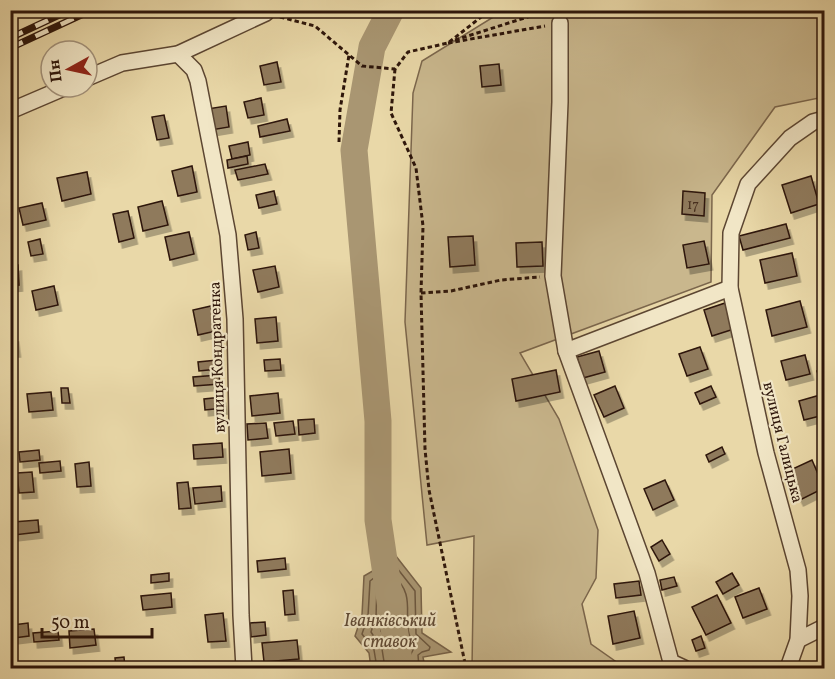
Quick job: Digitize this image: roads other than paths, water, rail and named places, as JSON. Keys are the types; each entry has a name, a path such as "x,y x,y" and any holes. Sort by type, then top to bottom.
{"street":[{"path":"99,73 122,63 178,54 267,13"},
{"path":"560,23 560,102 553,276 566,351 647,573 671,662 684,669"},
{"name":"вулиця Кондратенка","path":"178,54 194,70 198,81 228,235 235,319 244,669"},
{"path":"10,111 39,99"},
{"name":"вулиця Галицька","path":"788,669 798,640 800,596 798,570 766,453 730,288 731,233 748,184 790,138 813,122 825,119"},
{"path":"566,351 730,288"},
{"path":"798,640 825,627"}],"water":[{"name":"Іванківський ставок","path":"392,551 421,588 422,633 451,652 423,657 425,668 371,668 369,653 355,636 362,615 364,576 383,565"}],"waterway":[{"path":"391,10 372,47 354,150 378,421 378,520 400,668"}],"railway":[{"path":"10,38 70,10"},
{"path":"10,48 92,10"}]}
